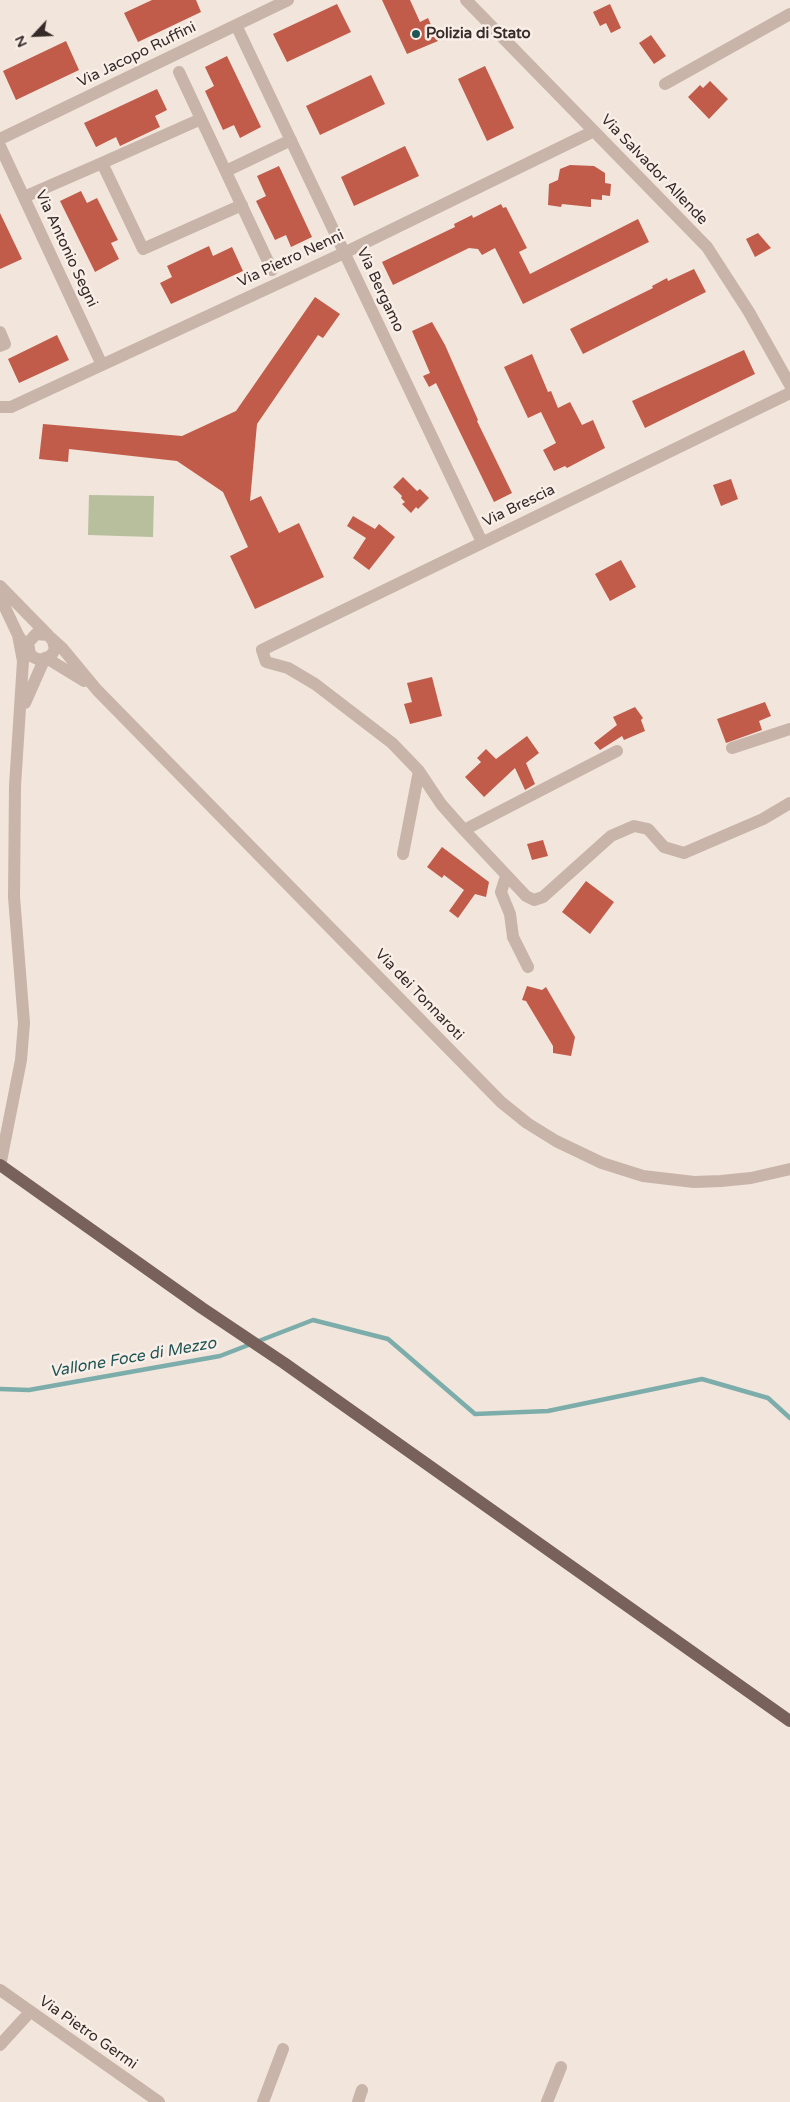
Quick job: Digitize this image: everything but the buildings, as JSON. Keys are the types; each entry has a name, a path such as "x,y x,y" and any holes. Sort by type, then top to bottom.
{"main road":[{"path":"0,1166 202,1308 284,1363 790,1721"}],"street":[{"name":"Via Jacopo Ruffini","path":"0,139 288,0"},
{"name":"Via Salvador Allende","path":"466,0 707,247 749,312 790,385"},
{"path":"666,84 790,14"},
{"name":"Via Bergamo","path":"236,25 482,542"},
{"path":"179,72 272,270"},
{"path":"24,197 201,119"},
{"name":"Via Pietro Nenni","path":"0,408 11,407 102,365 344,252 594,131"},
{"path":"226,171 291,140"},
{"name":"Via Antonio Segni","path":"0,146 102,365"},
{"path":"102,163 143,249 242,205"},
{"path":"0,332 5,344 0,346"},
{"name":"Via Brescia","path":"419,771 392,743 315,684 288,668 266,662 262,650 790,393"},
{"path":"0,586 49,636 97,690"},
{"path":"0,597 25,648 36,660 46,659 97,690"},
{"path":"0,1166 21,1060 24,1023 14,897 14,842 25,648 36,634 49,636"},
{"path":"21,712 46,659 54,649 49,636"},
{"name":"Via dei Tonnaroti","path":"97,690 501,1102 528,1123 556,1141 602,1163 644,1176 694,1182 722,1181 751,1178 790,1169"},
{"path":"732,748 790,729"},
{"path":"464,830 617,751"},
{"path":"419,771 441,804 464,830 506,876 526,896 534,900 543,897 610,836 634,826 648,829 664,847 684,854 764,819 790,803"},
{"path":"403,854 419,771"},
{"path":"506,876 501,892 510,914 514,937 528,967"},
{"name":"Via Pietro Germi","path":"0,1990 159,2102"},
{"path":"0,2045 30,2012"},
{"path":"263,2102 283,2049"},
{"path":"547,2102 561,2066"}],"green space":[{"path":"89,495 154,496 153,537 88,535"}],"waterway":[{"name":"Vallone Foce di Mezzo","path":"0,1389 29,1390 220,1356 313,1320 388,1339 475,1414 548,1411 702,1379 768,1398 790,1418"}],"place":[{"name":"Polizia di Stato","path":"416,34"}]}
